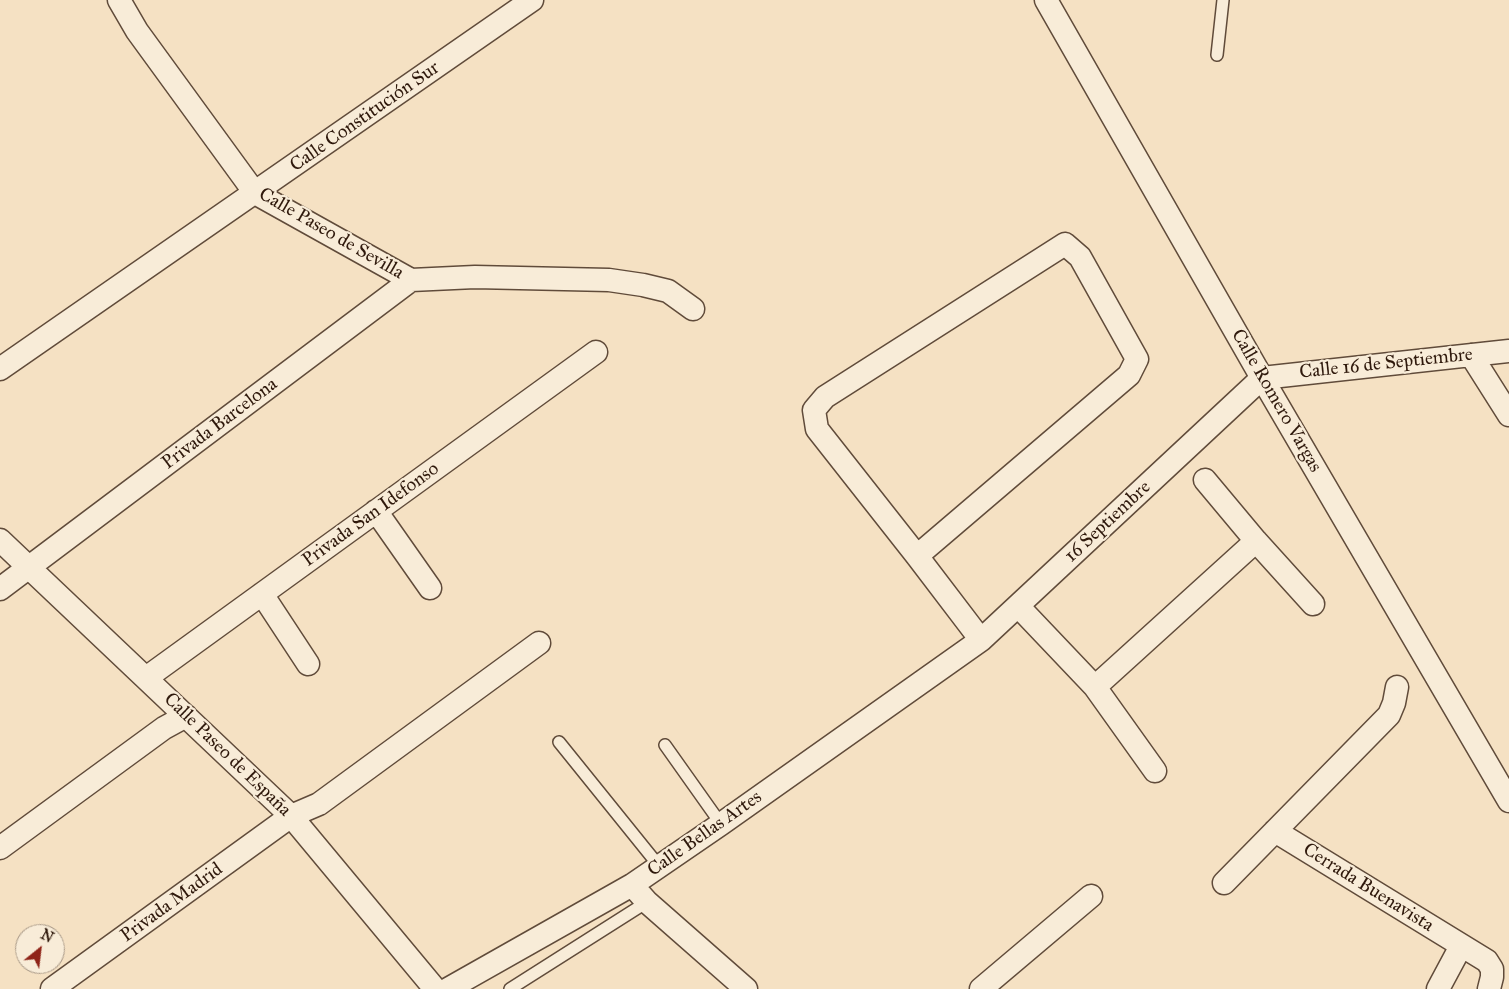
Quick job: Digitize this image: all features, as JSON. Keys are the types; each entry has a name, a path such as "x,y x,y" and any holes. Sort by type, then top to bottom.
{"street":[{"name":"Calle Paseo de Sevilla","path":"119,0 137,32 255,193 411,280 475,277 609,280 668,291 693,310"},
{"name":"Calle Constitución Sur","path":"0,369 532,0"},
{"name":"Calle Romero Vargas","path":"1046,0 1262,378 1509,801"},
{"path":"917,556 1129,374 1137,359 1080,256 1065,244 825,397 814,410 817,429 981,640"},
{"name":"Privada Barcelona","path":"0,589 411,280"},
{"name":"Calle 16 de Septiembre","path":"1262,378 1509,351"},
{"name":"Privada San Idefonso","path":"146,678 596,352"},
{"path":"1471,355 1509,415"},
{"name":"16 Septiembre","path":"950,662 981,640 1262,378"},
{"path":"1205,480 1256,542 1313,604"},
{"path":"376,511 430,588"},
{"name":"Calle Paseo de España","path":"0,540 292,816 435,989"},
{"path":"1095,687 1256,542"},
{"path":"262,594 308,664"},
{"path":"1018,606 1095,687 1155,771"},
{"name":"Privada Madrid","path":"52,989 292,816 319,804 539,643"},
{"name":"Calle Bellas Artes","path":"448,989 632,885 950,662"},
{"path":"1224,883 1389,715 1394,703 1397,687"},
{"path":"0,848 164,728 186,716"},
{"name":"Cerrada Buenavista","path":"1275,831 1487,961 1492,969 1489,989"},
{"path":"632,885 647,902 744,988"},
{"path":"981,989 1091,896"},
{"path":"1438,989 1461,946"}],"lane":[{"path":"1218,56 1223,0"},
{"path":"559,742 659,866"},
{"path":"665,745 721,824"},
{"path":"510,989 647,902"}]}
